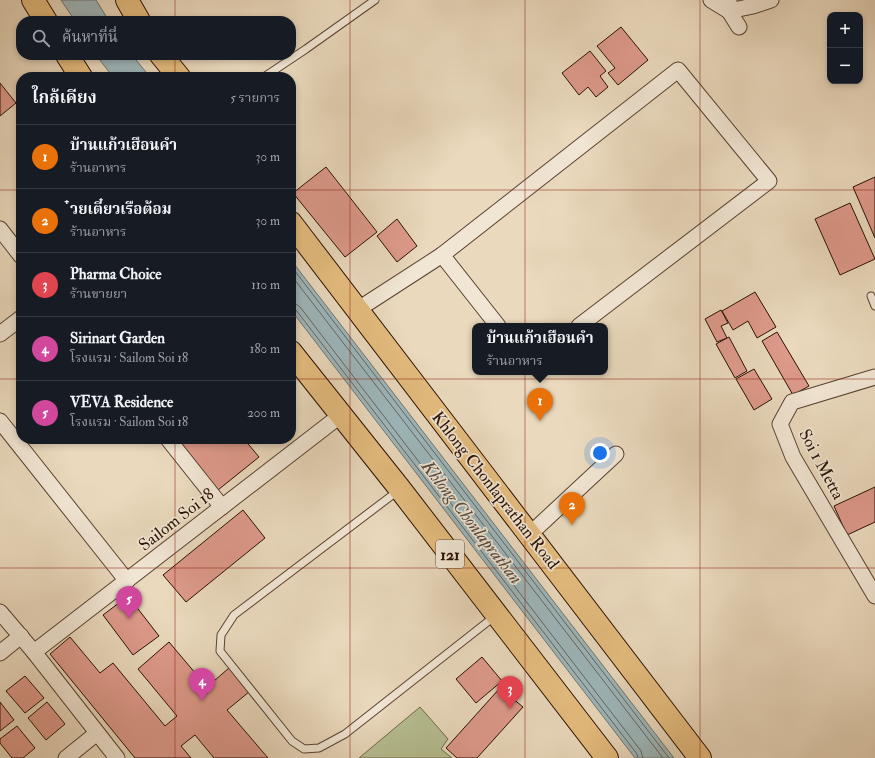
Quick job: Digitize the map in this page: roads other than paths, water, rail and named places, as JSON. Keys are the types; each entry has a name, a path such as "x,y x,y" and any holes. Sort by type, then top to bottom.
{"main road":[{"path":"33,0 43,16"},
{"path":"127,0 136,16"},
{"path":"70,60 78,72"},
{"path":"165,60 175,72"},
{"name":"Khlong Chonlaprathan Road","path":"296,229 700,758"},
{"name":"121","path":"296,358 400,489 607,758"}],"street":[{"path":"711,0 729,5 753,6 771,0"},
{"path":"729,5 739,27"},
{"path":"358,310 442,255 678,70 768,181 583,323"},
{"path":"0,229 16,250"},
{"path":"442,255 496,323"},
{"path":"0,334 16,322"},
{"name":"Soi 1 Metta","path":"875,377 792,402 780,424 793,457 875,596"},
{"name":"Sailom Soi 18","path":"34,652 341,416"},
{"path":"0,421 16,441"},
{"path":"18,444 127,581"},
{"path":"172,444 222,507"},
{"path":"530,534 616,454"},
{"path":"0,612 34,652 117,758"},
{"path":"0,653 21,636"},
{"path":"66,758 97,733"}],"lane":[{"path":"296,56 375,0"},
{"path":"272,72 290,60"},
{"path":"871,296 875,306"},
{"path":"400,489 234,615 221,635 220,650 292,741 304,750 319,748 345,734 497,614"}],"water":[{"path":"61,0 96,0 106,16 72,16"},
{"path":"100,60 136,60 146,72 109,72"},
{"name":"Khlong Chonlaprathan","path":"296,267 674,758 635,758 296,317"}],"place":[{"name":"บ้านแก้วเฮือนคำ","path":"540,421"},
{"name":"๋วยเตี๋ยวเรือต้อม","path":"572,525"},
{"name":"VEVA Residence","path":"129,619"},
{"name":"Sirinart Garden","path":"202,701"},
{"name":"Pharma Choice","path":"510,709"}]}
